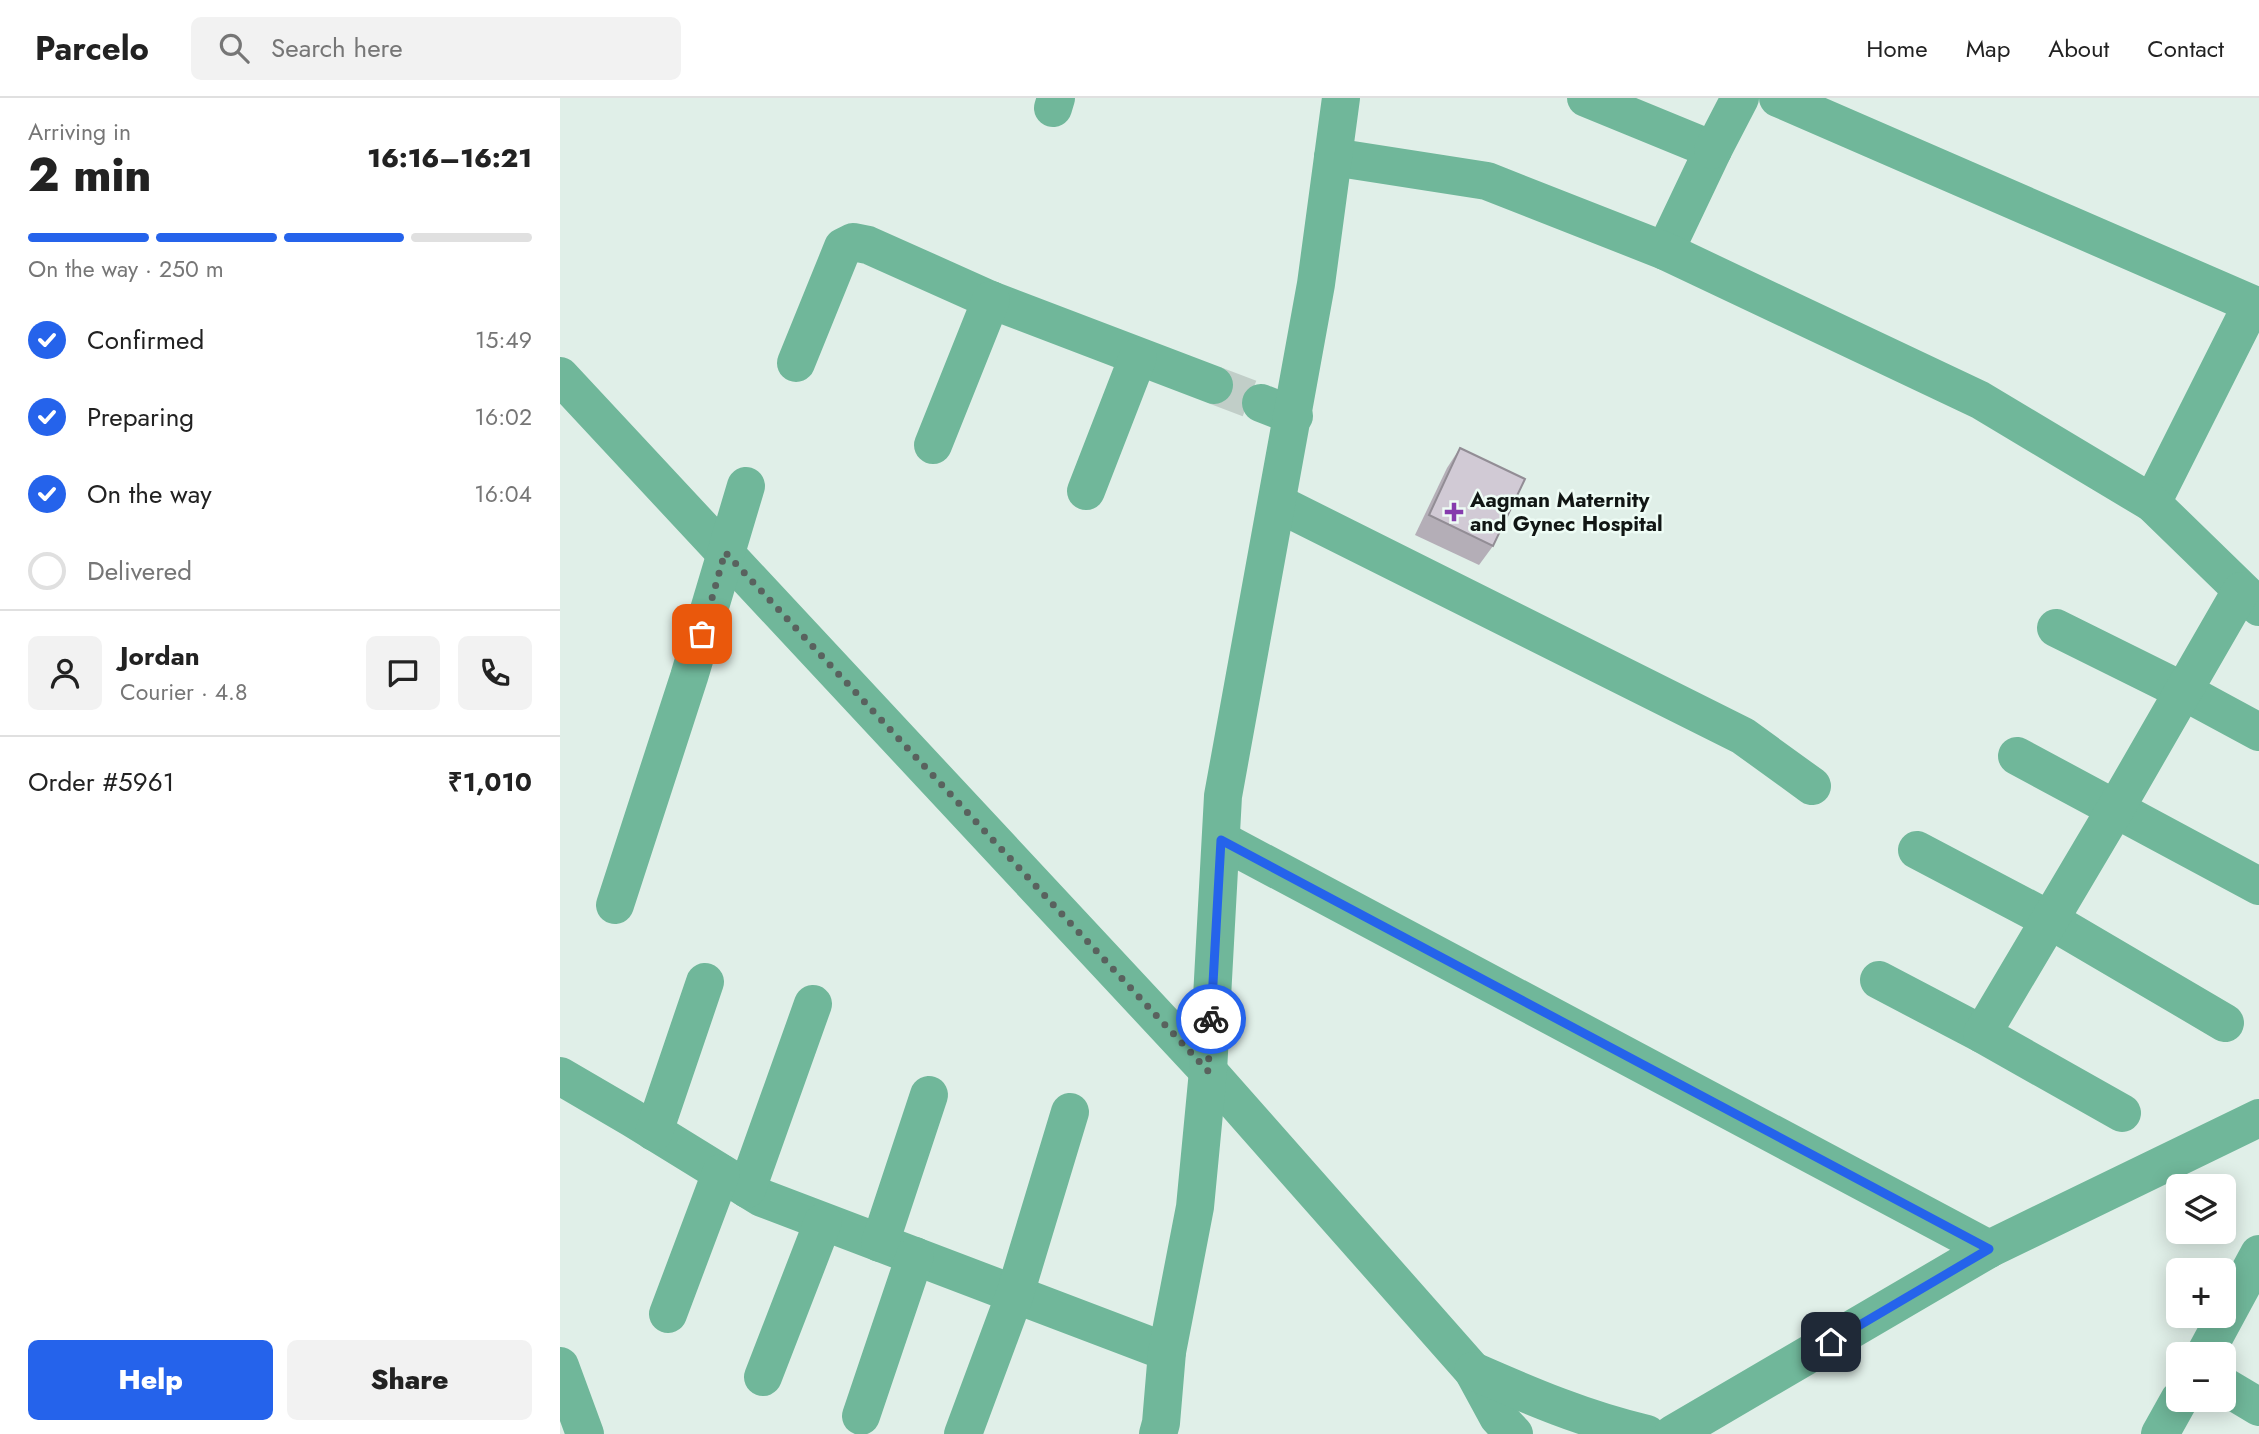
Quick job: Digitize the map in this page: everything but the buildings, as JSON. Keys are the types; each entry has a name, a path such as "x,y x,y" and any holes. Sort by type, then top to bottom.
{"street":[{"path":"1165,1430 1167,1352 1195,1207 1208,1071 1223,796 1277,503 1277,409 1317,284 1341,98"},
{"path":"1586,98 1713,150"},
{"path":"1665,251 1740,98"},
{"path":"1778,98 2252,304 2152,503"},
{"path":"1333,157 1487,181 1665,251 1980,400 2152,503 2250,599 2183,691 1982,1034"},
{"path":"796,363 843,247 853,242 868,245 991,300 1214,385"},
{"path":"933,445 991,300"},
{"path":"1086,491 1138,357"},
{"path":"560,376 1208,1071 1473,1371 1498,1417 1514,1434"},
{"path":"615,905 685,690 746,486"},
{"path":"1277,503 1743,736 1812,786"},
{"path":"2056,628 2259,732"},
{"path":"2017,755 2259,886"},
{"path":"1221,840 1989,1249"},
{"path":"1917,850 2048,919 2225,1023"},
{"path":"1880,980 2122,1113"},
{"path":"654,1132 705,982"},
{"path":"668,1314 734,1181 813,1003"},
{"path":"560,1076 762,1198 1167,1352"},
{"path":"861,1416 929,1095"},
{"path":"963,1434 1016,1294 1070,1112"},
{"path":"1673,1434 1989,1249 2259,1118"},
{"path":"763,1377 823,1222"},
{"path":"2211,1342 2255,1271"},
{"path":"560,1366 585,1434"},
{"path":"1473,1371 1593,1420 1647,1434"},
{"path":"2236,1393 2259,1407"},
{"path":"2160,1434 2172,1412"}],"tunnel":[{"path":"1214,385 1261,403"}],"way so far":[{"path":"702,634 725,552 1208,1071 1211,1019"}],"place":[{"name":"Aagman Maternity and Gynec Hospital","path":"1454,512"}],"route":[{"path":"1211,1019 1221,840 1989,1249 1831,1342"}]}
